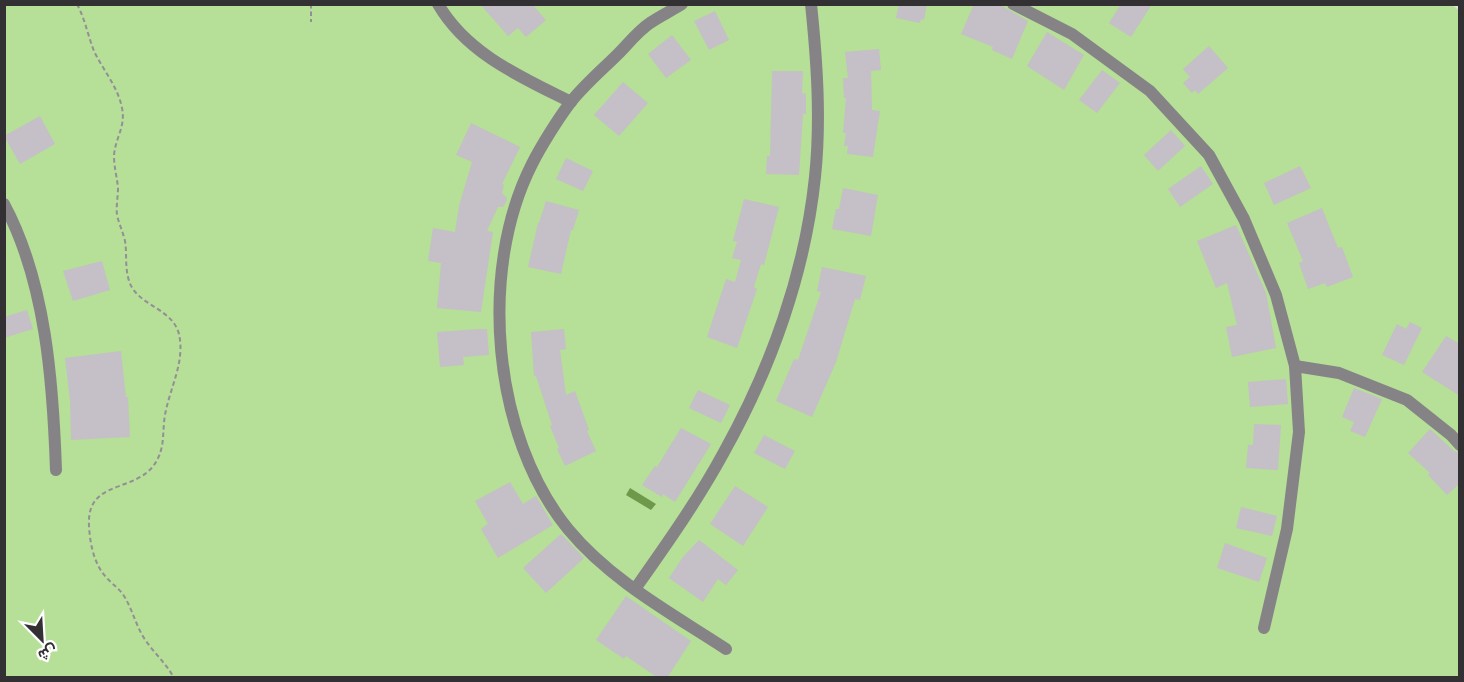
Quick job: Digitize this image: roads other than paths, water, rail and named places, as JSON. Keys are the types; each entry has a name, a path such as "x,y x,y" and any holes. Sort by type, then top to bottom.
{"street":[{"path":"438,4 449,23 475,48 523,78 571,102"},
{"path":"682,4 648,24 571,102 532,164 508,224 499,299 501,355 509,410 534,477 567,529 600,563 726,649"},
{"path":"635,589 678,528 724,453 755,393 786,314 803,247 815,177 819,92 811,4"},
{"path":"1013,4 1072,34 1150,91 1209,155 1244,219 1276,295 1295,366 1299,432 1287,529 1264,628"},
{"path":"4,204 28,261 42,319 51,386 56,470"},
{"path":"1295,366 1339,373 1407,400 1460,445"}]}
